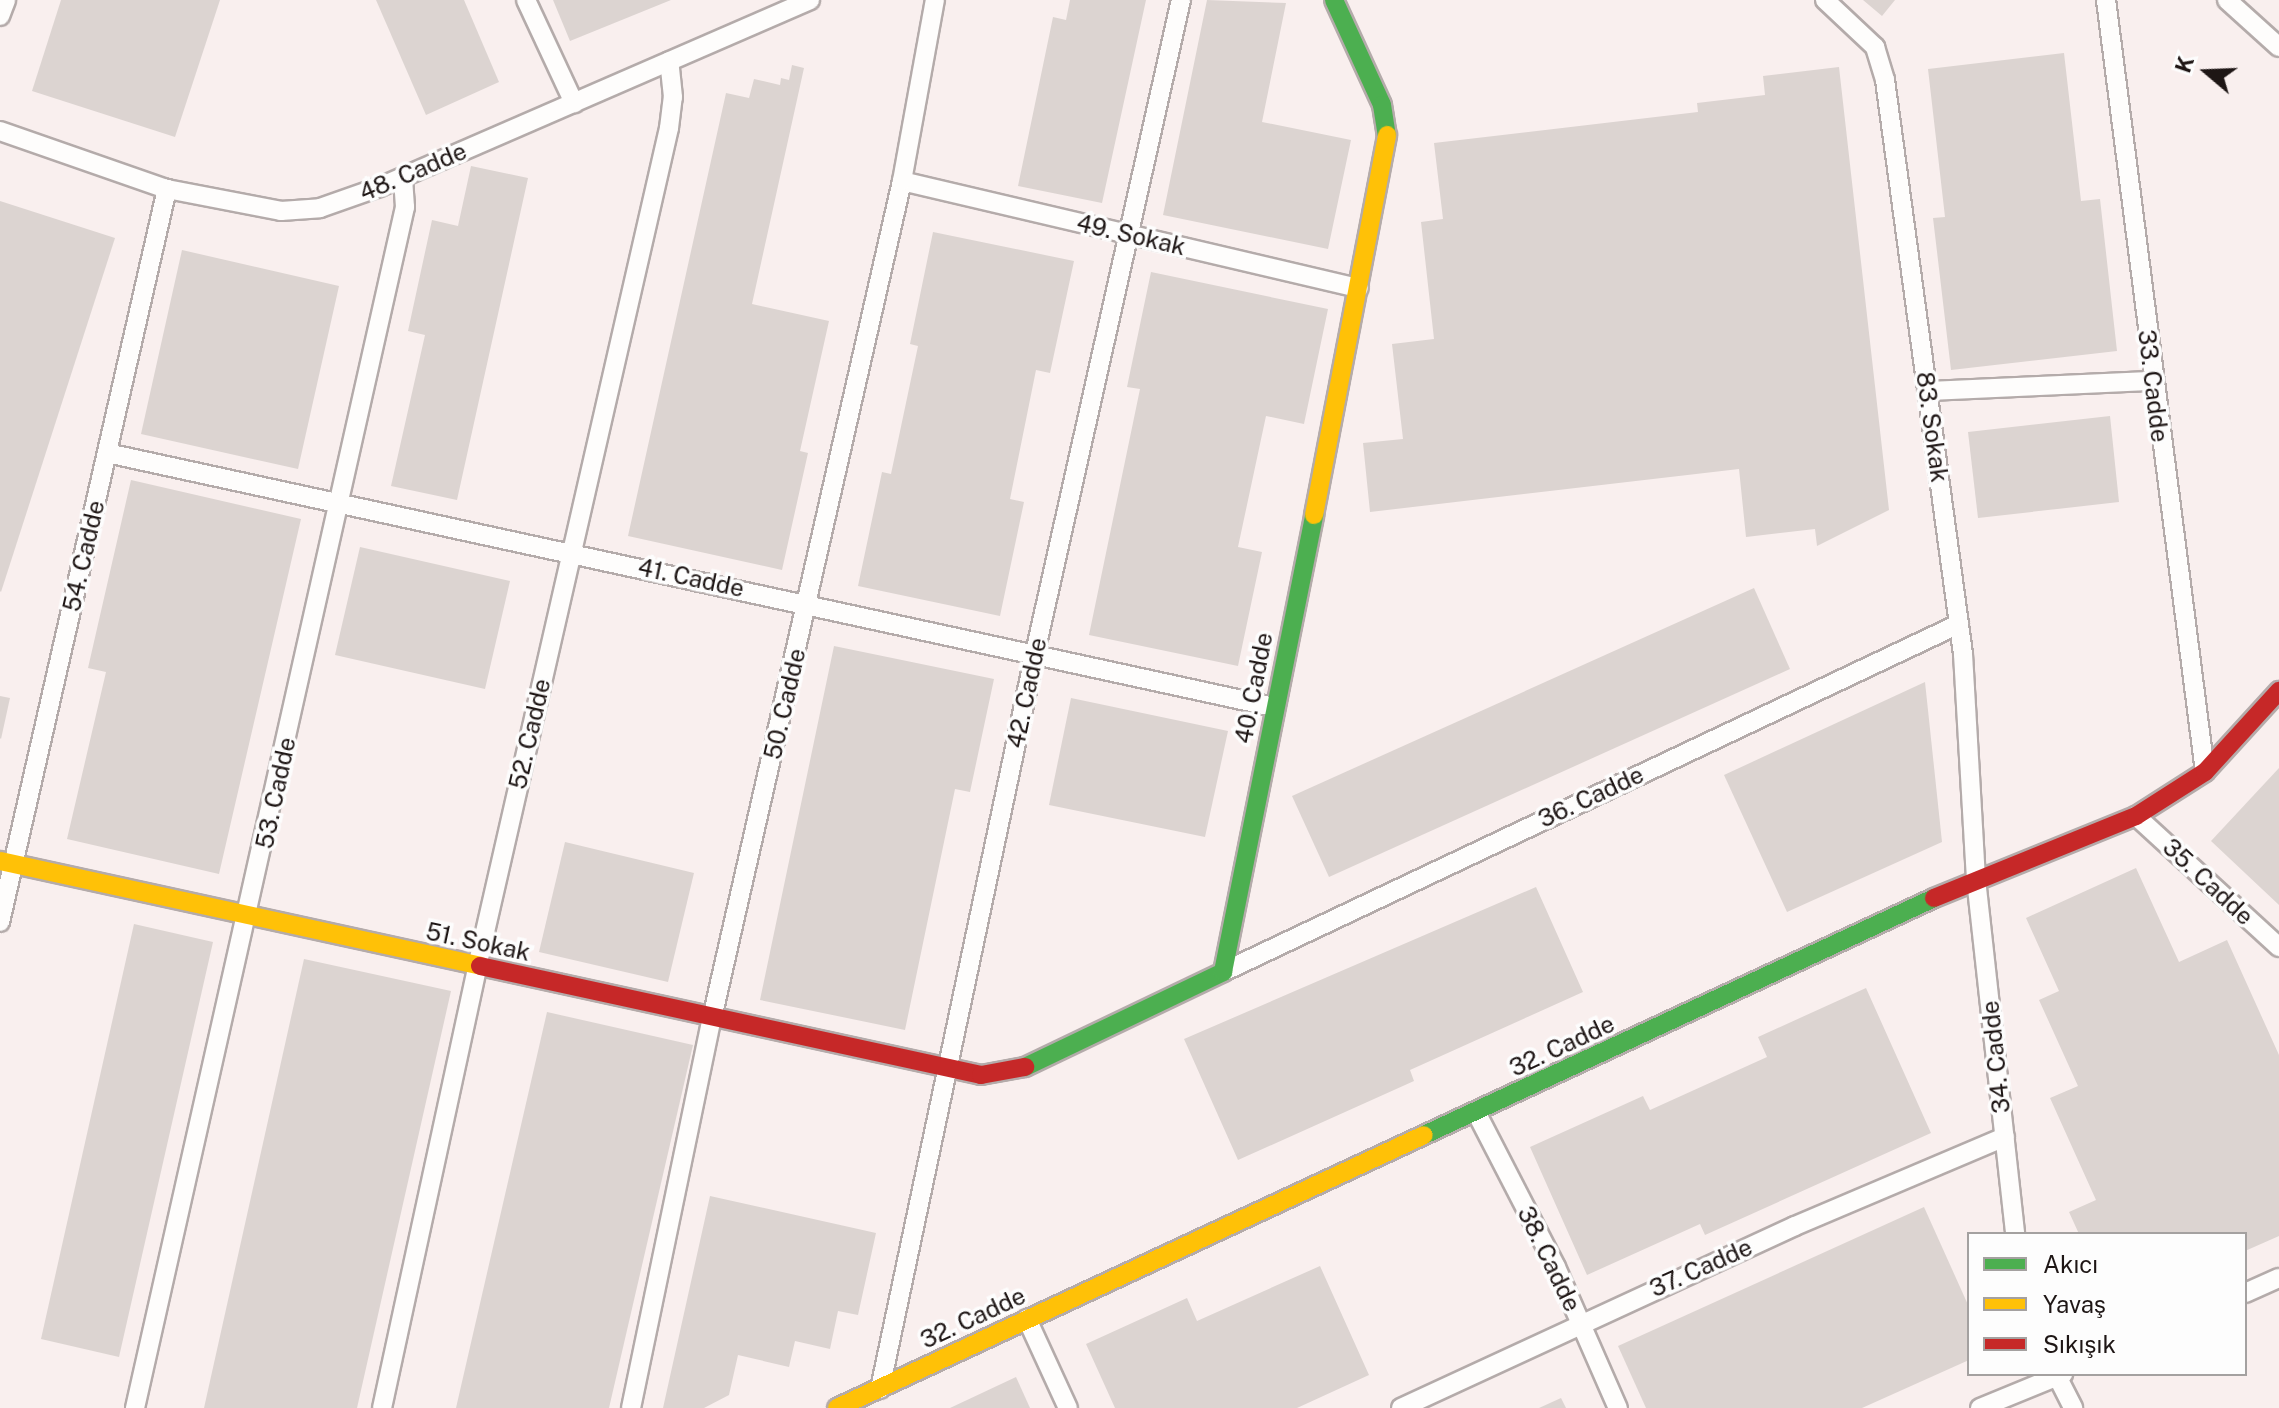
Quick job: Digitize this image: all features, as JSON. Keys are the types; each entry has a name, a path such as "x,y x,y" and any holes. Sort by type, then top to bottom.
{"street":[{"path":"0,16 6,0"},
{"path":"526,0 574,103"},
{"name":"48. Cadde","path":"0,131 167,189 299,211 340,202 403,177 810,0"},
{"name":"50. Cadde","path":"631,1408 712,1018 902,181 935,0"},
{"name":"42. Cadde","path":"880,1389 1035,653 1181,0"},
{"name":"40. Cadde","path":"1223,972 1383,171 1386,120 1334,0"},
{"name":"83. Sokak","path":"1825,0 1868,37 1881,59 1959,624 1976,879"},
{"name":"33. Cadde","path":"2106,0 2151,381 2205,772"},
{"path":"2227,0 2279,47"},
{"name":"52. Cadde","path":"382,1408 477,967 669,128 673,97 669,61"},
{"name":"53. Cadde","path":"135,1408 249,917 337,503 405,207 403,177"},
{"name":"49. Sokak","path":"902,181 1359,288"},
{"name":"54. Cadde","path":"0,922 6,863 107,453 167,189"},
{"path":"1927,391 2151,381"},
{"name":"41. Cadde","path":"107,453 808,603 1274,707"},
{"name":"36. Cadde","path":"1223,972 1959,624"},
{"name":"32. Cadde","path":"837,1408 1976,879 2136,816 2205,772 2279,691"},
{"name":"35. Cadde","path":"2136,816 2279,947"},
{"name":"51. Sokak","path":"6,863 946,1069"},
{"name":"34. Cadde","path":"1976,879 2015,1232"},
{"path":"946,1069 1008,1074 1223,972"},
{"name":"38. Cadde","path":"1476,1112 1580,1323 1618,1408"},
{"name":"37. Cadde","path":"1401,1408 1580,1323 2005,1137"},
{"path":"2247,1292 2279,1278"},
{"path":"1027,1319 1068,1408"},
{"path":"1980,1408 2030,1380 2054,1376"},
{"path":"2060,1376 2073,1408"}],"building":[{"path":"61,0 220,0 175,137 32,91"},
{"path":"376,0 464,0 499,82 426,115"},
{"path":"553,0 671,0 570,41"},
{"path":"1070,0 1146,0 1102,203 1018,186 1053,17 1066,20"},
{"path":"1207,0 1286,3 1262,122 1351,140 1328,249 1163,215"},
{"path":"1863,0 1895,0 1882,16"},
{"path":"2064,53 2081,201 2100,199 2117,351 1951,370 1933,218 1945,217 1928,69"},
{"path":"792,65 804,68 752,304 829,321 800,451 808,453 782,570 628,536 726,93 749,98 754,79 780,85 781,78 789,80"},
{"path":"1839,67 1889,510 1817,546 1815,529 1746,537 1739,469 1370,512 1363,443 1403,439 1392,344 1434,339 1421,222 1443,219 1434,143 1698,112 1697,103 1765,95 1763,76"},
{"path":"471,166 528,178 457,500 391,486 425,335 408,331 432,220 458,226"},
{"path":"0,201 115,238 1,592 0,591"},
{"path":"933,232 1074,261 1050,373 1036,370 1010,499 1024,502 1000,616 858,586 882,472 891,474 918,346 910,344"},
{"path":"182,250 339,286 298,469 141,434"},
{"path":"1151,272 1328,309 1304,424 1266,416 1238,547 1262,552 1238,666 1089,635 1140,389 1127,387"},
{"path":"2110,416 2119,502 1978,518 1968,432"},
{"path":"131,480 301,519 219,874 67,839 106,672 88,668"},
{"path":"360,547 510,581 485,689 335,655"},
{"path":"1754,588 1790,669 1329,877 1292,796"},
{"path":"834,646 994,679 970,792 955,789 905,1030 760,1000"},
{"path":"1925,682 1942,842 1787,912 1724,775"},
{"path":"0,696 10,698 1,739 0,738"},
{"path":"1071,698 1228,731 1205,837 1049,805"},
{"path":"2279,768 2279,905 2211,841"},
{"path":"565,842 694,873 668,982 539,952"},
{"path":"2136,868 2179,962 2227,940 2279,1055 2279,1236 2247,1250 2247,1232 2078,1232 2069,1212 2096,1200 2050,1098 2078,1086 2039,1000 2059,991 2026,918"},
{"path":"1536,887 1583,992 1410,1070 1414,1081 1238,1160 1184,1039"},
{"path":"134,924 213,942 119,1357 41,1339"},
{"path":"304,959 451,991 357,1408 204,1408"},
{"path":"1866,988 1931,1133 1705,1235 1700,1224 1587,1275 1530,1147 1643,1096 1650,1110 1767,1057 1758,1037"},
{"path":"547,1012 693,1045 609,1408 456,1408"},
{"path":"710,1196 876,1233 858,1315 838,1311 830,1349 795,1341 789,1367 738,1355 729,1395 704,1408 663,1408"},
{"path":"1924,1207 1967,1303 1967,1361 1862,1408 1646,1408 1618,1346"},
{"path":"1320,1266 1369,1375 1297,1408 1115,1408 1086,1344 1187,1298 1197,1321"},
{"path":"1016,1377 1030,1408 950,1408"},
{"path":"1561,1398 1566,1408 1539,1408"}],"traffic: fast":[{"path":"1334,0 1382,105 1387,135"},
{"path":"1025,1067 1223,972 1314,515"},
{"path":"1424,1135 1934,898"}],"traffic: slow":[{"path":"1314,515 1387,135"},
{"path":"0,861 480,966"},
{"path":"837,1408 1424,1135"}],"traffic: jam":[{"path":"1934,898 2136,816 2205,772 2279,691"},
{"path":"480,966 981,1075 1025,1067"}]}
